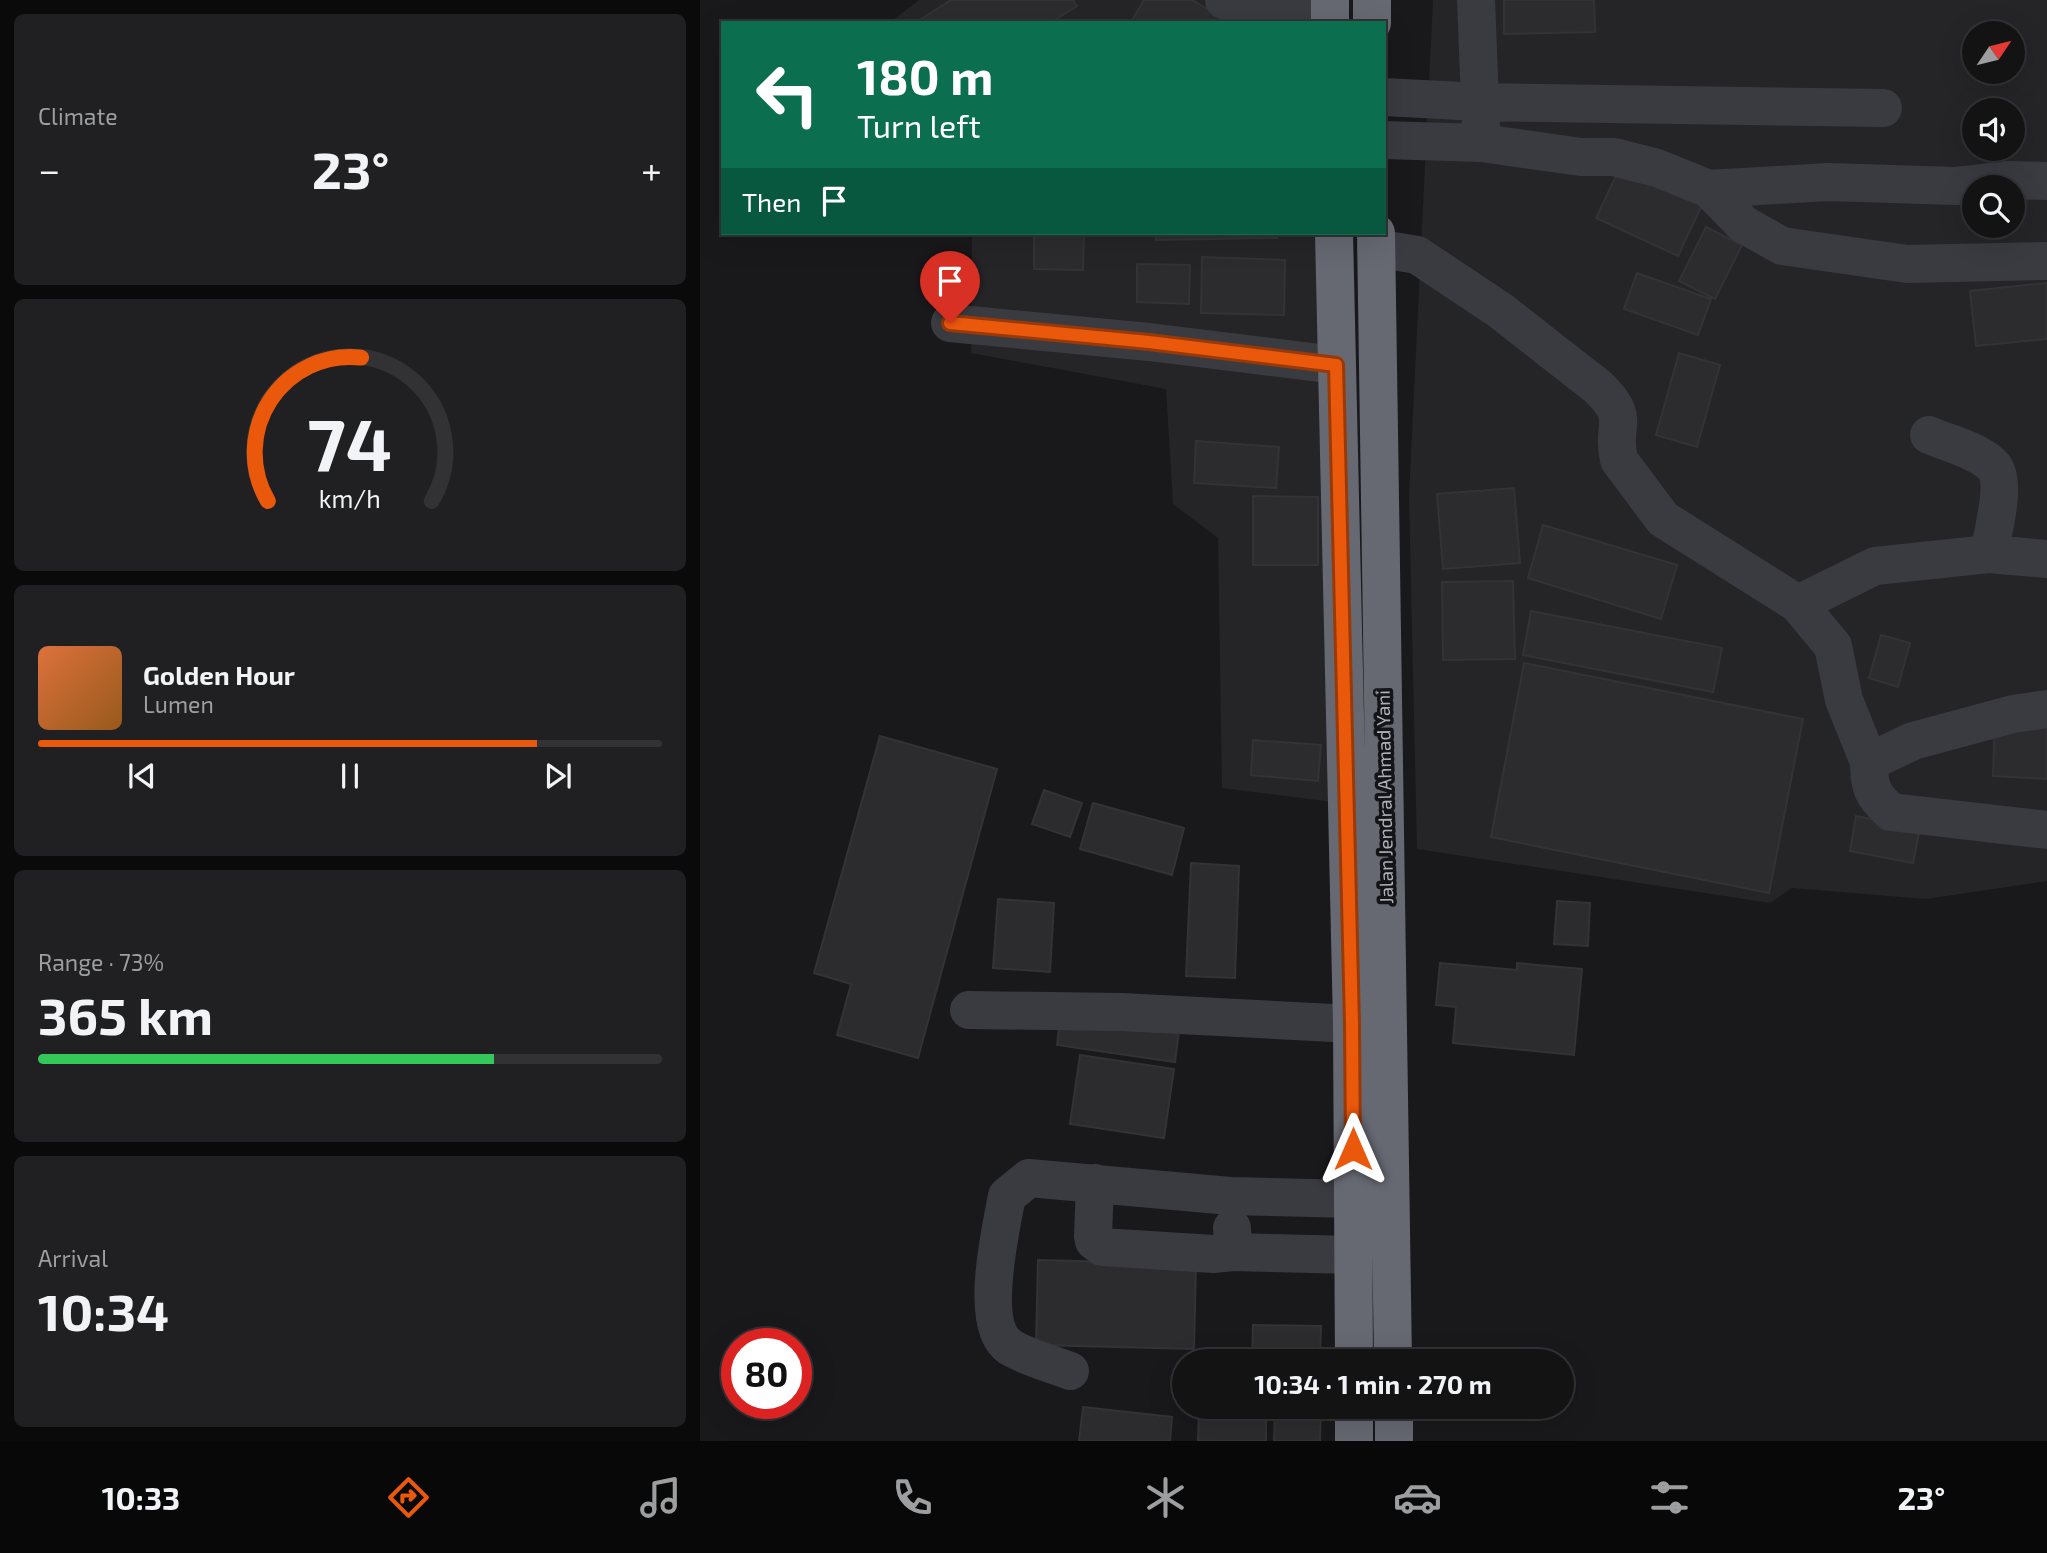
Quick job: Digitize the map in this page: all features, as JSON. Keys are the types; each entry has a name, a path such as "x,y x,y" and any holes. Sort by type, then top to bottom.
{"highway":[{"path":"1371,0 1372,21"},
{"name":"Jalan Jendral Ahmad Yani","path":"1334,235 1352,1024 1354,1349"},
{"name":"Jalan Jendral Ahmad Yani","path":"1376,241 1393,1349"},
{"path":"1354,1419 1354,1441"},
{"path":"1394,1419 1394,1441"}],"lane":[{"path":"1224,0 1253,8 1330,15"},
{"path":"1476,0 1481,143"},
{"path":"1386,97 1480,102 1883,108"},
{"path":"1386,140 1481,143 1581,157 1614,157 1657,168 1709,189 1742,224 1782,246 1907,264 2047,261"},
{"path":"1709,189 1828,182 1956,187 2009,180 2047,181"},
{"path":"1376,241 1417,255 1501,311 1598,387 1613,401 1620,416 1616,449 1619,460 1663,519 1798,604 1833,646 1844,700 1869,762 1869,784 1877,800 1891,812 2047,830"},
{"path":"950,323 1149,342 1336,365"},
{"path":"1929,435 1973,453 1994,467 2000,485 1989,554"},
{"path":"1798,604 1875,566 1989,554 2047,559"},
{"path":"1869,762 1913,741 2013,714 2047,709"},
{"path":"970,1010 1121,1012 1352,1024"},
{"path":"1070,1371 1008,1346 995,1323 994,1265 1007,1196 1030,1178 1230,1196 1353,1199"},
{"path":"1095,1183 1093,1236 1094,1241 1102,1247 1213,1254 1233,1252 1354,1255"},
{"path":"1230,1196 1233,1252"}],"shaded area":[{"path":"919,0 1330,0 1331,21 892,21"},
{"path":"1433,0 2047,0 2047,881 1926,899 1792,888 1770,903 1417,849 1409,496"},
{"path":"972,235 1320,235 1341,803 1222,788 1218,538 1173,504 1166,389 971,353"}],"building":[{"path":"951,0 1073,0 1077,6 1053,21 918,21"},
{"path":"1144,0 1192,0 1228,21 1132,21"},
{"path":"1504,0 1594,0 1595,32 1504,34"},
{"path":"1621,165 1703,203 1678,256 1596,218"},
{"path":"1706,227 1742,245 1715,299 1679,281"},
{"path":"1034,235 1084,235 1083,270 1034,269"},
{"path":"1156,235 1277,235 1277,238 1156,240"},
{"path":"1202,257 1285,260 1284,315 1201,313"},
{"path":"1137,264 1190,265 1189,304 1137,302"},
{"path":"1637,273 1711,299 1698,335 1624,309"},
{"path":"2047,283 2047,339 1976,346 1970,291"},
{"path":"1679,353 1720,365 1697,447 1656,435"},
{"path":"1196,441 1279,447 1276,488 1194,483"},
{"path":"1514,488 1520,563 1443,569 1437,494"},
{"path":"1253,496 1318,497 1318,565 1253,565"},
{"path":"1543,525 1677,565 1661,619 1528,578"},
{"path":"1513,581 1515,659 1443,660 1442,582"},
{"path":"1531,611 1722,648 1713,692 1523,655"},
{"path":"1881,635 1910,643 1898,687 1869,678"},
{"path":"1524,663 1803,719 1769,893 1491,837"},
{"path":"1995,719 2047,722 2047,779 1993,776"},
{"path":"880,736 997,769 918,1058 837,1035 851,984 814,973"},
{"path":"1253,740 1321,745 1318,781 1251,775"},
{"path":"1044,790 1082,803 1070,837 1032,824"},
{"path":"1093,803 1184,828 1172,875 1080,849"},
{"path":"1856,816 1920,828 1913,863 1850,851"},
{"path":"1191,863 1239,866 1235,978 1186,976"},
{"path":"998,899 1054,903 1050,972 993,968"},
{"path":"1557,901 1590,903 1588,946 1554,944"},
{"path":"1440,963 1517,970 1517,963 1582,969 1574,1055 1453,1043 1456,1007 1436,1005"},
{"path":"1061,1013 1179,1030 1175,1062 1057,1045"},
{"path":"1080,1055 1174,1069 1164,1138 1070,1124"},
{"path":"1038,1260 1196,1264 1194,1349 1036,1345"},
{"path":"1253,1325 1321,1326 1320,1349 1252,1349"},
{"path":"1083,1407 1172,1417 1170,1441 1079,1441"},
{"path":"1199,1419 1266,1419 1266,1441 1198,1441"},
{"path":"1275,1419 1321,1419 1320,1441 1274,1441"}],"route":[{"path":"950,323 1149,342 1336,365 1353,1149"}]}
